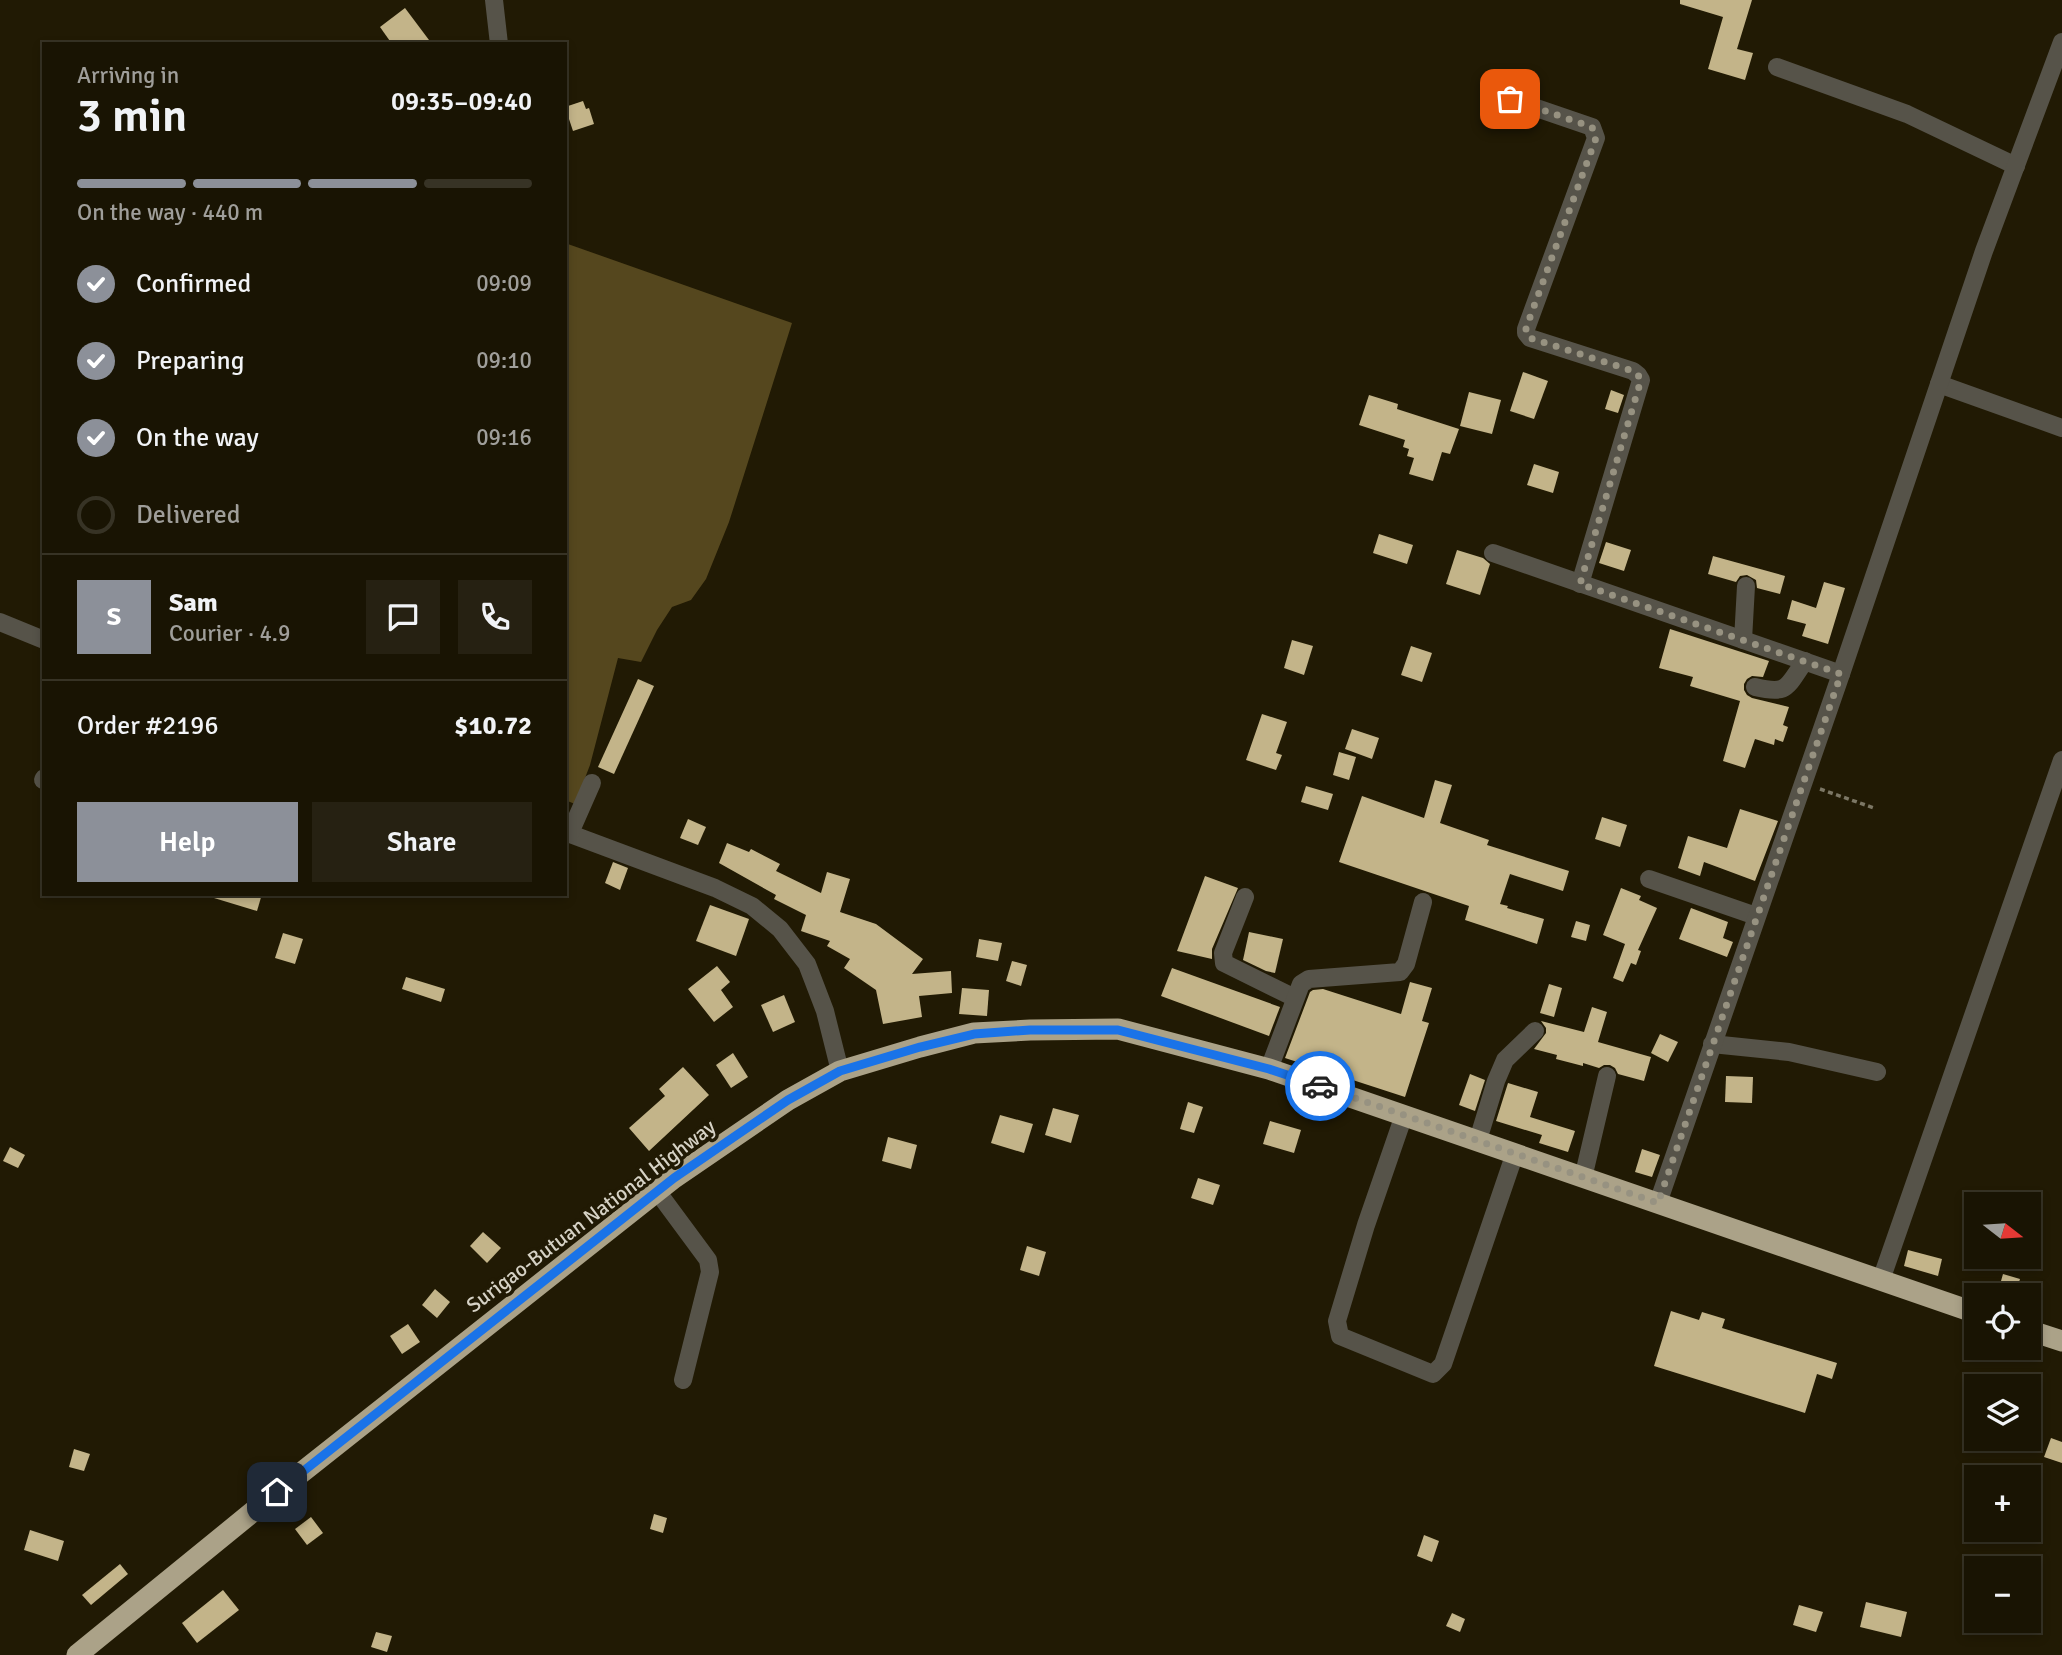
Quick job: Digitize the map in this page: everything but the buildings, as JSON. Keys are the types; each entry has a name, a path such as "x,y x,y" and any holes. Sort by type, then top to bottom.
{"highway":[{"name":"Surigao-Butuan National Highway","path":"77,1655 277,1492 657,1191 788,1100 840,1071 974,1034 1030,1030 1118,1030 1269,1069 1964,1309"},
{"path":"2041,1334 2062,1341"}],"street":[{"path":"494,0 499,42"},
{"path":"1658,1203 1984,251 2062,42"},
{"path":"1777,67 1907,114 2016,166"},
{"path":"1510,99 1592,127 1596,138 1526,333 1530,338 1633,371 1641,380 1580,584"},
{"path":"1939,384 2062,428"},
{"path":"1493,553 1841,674"},
{"path":"1743,640 1745,586"},
{"path":"0,622 42,639"},
{"path":"1755,687 1780,691 1805,661"},
{"path":"1881,1280 2062,760"},
{"path":"592,783 568,832 715,888 752,906 780,929 807,964 825,1011 840,1071"},
{"path":"1649,879 1756,916"},
{"path":"1245,897 1223,953 1224,963 1295,998"},
{"path":"1269,1069 1301,984 1310,979 1400,972 1406,964 1423,902"},
{"path":"1478,1140 1505,1060 1535,1031"},
{"path":"1712,1044 1790,1052 1877,1072"},
{"path":"1583,1178 1607,1076"},
{"path":"1405,1115 1366,1225 1337,1321 1340,1336 1433,1374 1443,1364 1515,1153"},
{"path":"657,1191 708,1260 710,1272 683,1380"}],"path":[{"path":"1803,783 1874,808"}],"shaded area":[{"path":"567,244 792,323 729,522 706,579 691,600 672,607 641,662 618,658 590,765 575,804 567,801"}],"way so far":[{"path":"1320,1086 1658,1203 1841,674 1580,584 1641,380 1633,371 1530,338 1526,333 1596,138 1592,127 1510,99"}],"route":[{"path":"277,1492 674,1178 788,1100 840,1071 974,1034 1030,1030 1118,1030 1269,1069 1320,1086"}]}
